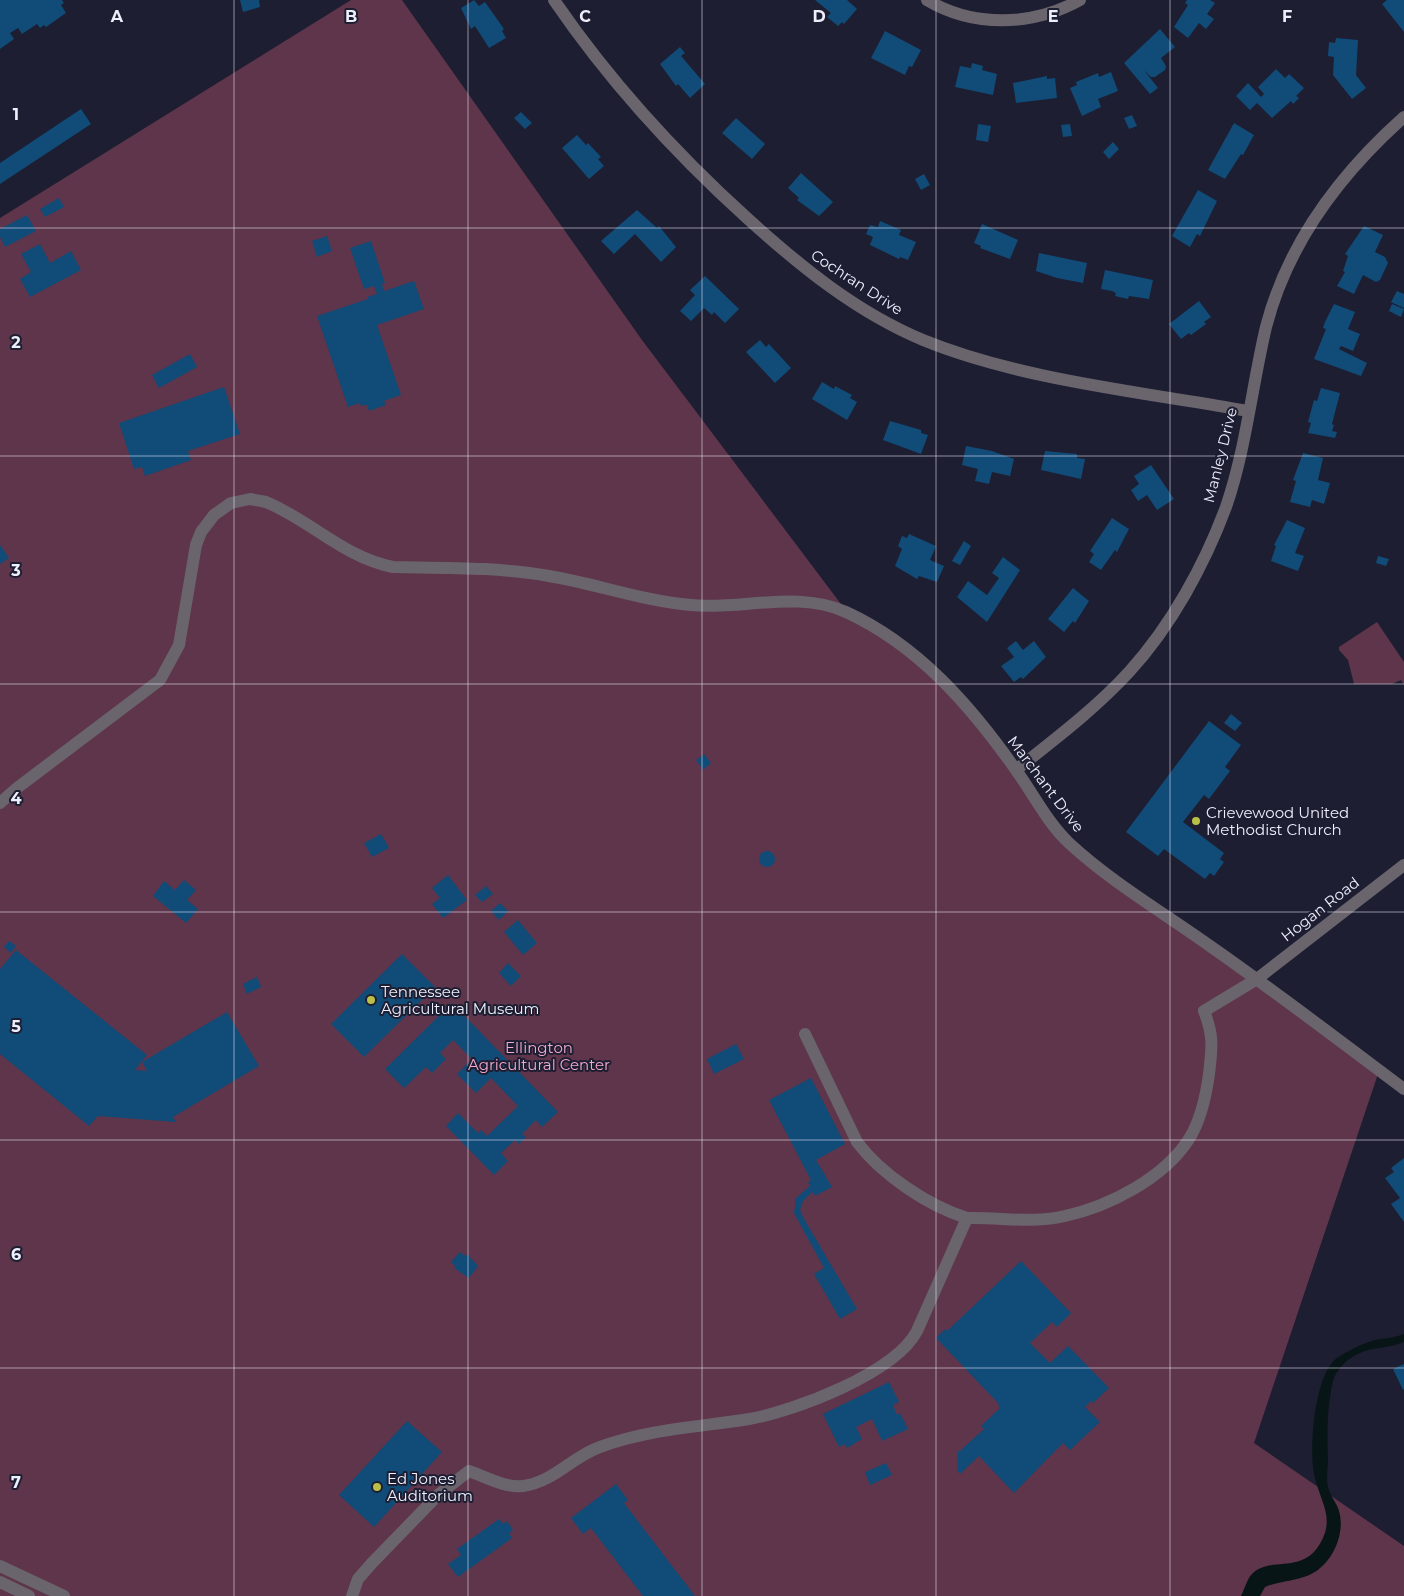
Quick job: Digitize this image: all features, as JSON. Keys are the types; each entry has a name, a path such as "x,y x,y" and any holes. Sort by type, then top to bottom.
{"street":[{"name":"Cochran Drive","path":"554,0 616,86 687,161 795,261 828,286 867,311 922,339 981,359 1075,381 1248,411"},
{"path":"927,0 961,15 991,20 1009,20 1050,13 1080,0"},
{"name":"Manley Drive","path":"1016,770 1072,726 1117,684 1140,660 1167,622 1204,557 1226,506 1271,308 1294,254 1323,204 1346,175 1404,117"},
{"name":"Marchant Drive","path":"0,803 17,788 160,680 179,645 199,536 214,515 236,501 255,499 272,504 357,555 379,564 393,567 494,569 539,574 665,602 693,606 792,602 820,604 847,612 882,632 930,668 952,689 1016,770 1050,821 1075,848 1128,888 1257,978 1404,1089"},
{"name":"Hogan Road","path":"967,1218 1038,1221 1073,1214 1126,1192 1168,1162 1184,1146 1195,1129 1207,1088 1213,1043 1212,1031 1204,1011 1257,978 1404,865"},
{"path":"352,1596 358,1579 372,1563 438,1495 469,1471 507,1485 534,1484 551,1477 600,1446 661,1430 751,1419 806,1402 862,1378 898,1355 910,1344 967,1218 954,1214 905,1186 865,1153 857,1142 805,1034"},
{"path":"0,1566 64,1596"},
{"path":"0,1582 28,1596"}],"green space":[{"name":"Ellington Agricultural Center","path":"351,0 402,0 642,340 847,612 930,668 1067,841 1379,1071 1254,1443 1404,1546 1404,1596 0,1596 0,218"},
{"path":"1377,622 1404,662 1404,685 1401,680 1392,684 1354,684 1348,660 1339,650 1339,647"}],"shaded area":[{"path":"1404,1334 1404,1342 1363,1352 1348,1360 1334,1378 1329,1411 1327,1481 1339,1511 1341,1527 1340,1535 1330,1558 1319,1569 1307,1576 1265,1587 1260,1596 1241,1596 1251,1575 1259,1569 1297,1562 1306,1558 1315,1551 1322,1540 1327,1524 1325,1509 1315,1478 1312,1451 1318,1396 1329,1367 1337,1358 1350,1350 1375,1340"}],"building":[{"path":"0,0 62,0 64,3 61,5 66,13 46,27 44,25 40,28 37,24 22,34 18,28 10,33 14,39 0,49"},
{"path":"240,0 259,0 260,7 243,12"},
{"path":"474,0 479,6 485,2 504,29 502,31 506,38 489,48 475,26 471,29 461,8"},
{"path":"815,0 847,0 857,9 844,24 842,22 838,26 827,17 831,13"},
{"path":"1187,0 1210,0 1215,3 1207,14 1214,19 1206,29 1199,23 1188,38 1174,27 1188,5 1185,3"},
{"path":"1387,0 1404,0 1404,32 1382,4"},
{"path":"1160,29 1175,47 1161,58 1166,66 1165,70 1155,77 1151,77 1144,70 1158,88 1150,94 1124,63"},
{"path":"885,31 921,50 912,67 909,66 905,75 871,58"},
{"path":"1336,38 1358,40 1356,75 1366,88 1352,99 1333,75 1334,57 1328,56 1329,42 1335,43"},
{"path":"680,47 685,53 681,56 705,84 690,98 678,84 676,86 660,64"},
{"path":"972,63 983,66 982,70 997,74 993,95 955,87 960,66 971,68"},
{"path":"1276,69 1285,78 1289,74 1304,88 1296,96 1299,98 1293,104 1291,101 1272,118 1257,103 1250,110 1236,96 1248,83 1261,97 1264,94 1258,87"},
{"path":"1111,72 1118,91 1098,99 1101,107 1082,116 1070,88 1077,85 1076,82 1098,73 1099,77"},
{"path":"1047,76 1047,79 1055,78 1057,98 1016,103 1013,83"},
{"path":"81,109 91,124 0,184 0,163"},
{"path":"521,112 532,123 525,129 514,118"},
{"path":"1132,115 1137,126 1129,129 1124,118"},
{"path":"736,118 765,144 752,159 722,133"},
{"path":"1234,123 1254,135 1243,155 1241,154 1225,179 1208,170"},
{"path":"978,124 991,126 988,142 976,140"},
{"path":"1070,124 1072,136 1063,137 1061,125"},
{"path":"577,135 586,145 588,143 601,157 598,159 604,166 589,179 562,148"},
{"path":"1113,142 1119,149 1109,159 1103,152"},
{"path":"801,173 833,202 819,216 797,200 799,198 788,188"},
{"path":"924,174 930,185 921,190 915,179"},
{"path":"1198,190 1217,201 1200,236 1197,234 1190,247 1172,236"},
{"path":"59,198 64,207 45,217 40,209"},
{"path":"637,210 657,228 659,226 676,247 661,262 635,234 614,254 601,241"},
{"path":"27,215 36,231 5,247 0,237 0,229"},
{"path":"880,221 901,230 899,235 916,242 908,260 900,257 899,259 870,245 873,237 866,234 870,225 878,227"},
{"path":"982,224 1018,240 1010,259 980,248 981,246 974,243"},
{"path":"1364,226 1383,235 1375,252 1385,257 1388,263 1380,280 1376,282 1363,275 1354,294 1337,286 1345,272 1343,271 1348,256 1345,254"},
{"path":"327,236 332,251 317,257 312,241"},
{"path":"371,241 385,283 382,284 384,291 414,281 424,309 377,325 401,395 384,401 386,405 369,411 367,405 361,406 360,403 348,407 317,316 368,299 367,297 377,294 374,286 364,289 350,248"},
{"path":"40,244 50,263 71,251 81,270 30,297 20,279 31,272 21,254"},
{"path":"1039,253 1087,263 1083,283 1057,278 1036,271"},
{"path":"1105,270 1153,280 1149,299 1129,296 1128,299 1115,296 1116,293 1112,291 1101,289"},
{"path":"705,276 739,309 725,323 714,312 712,315 704,308 691,321 680,311 695,295 690,290"},
{"path":"1397,291 1404,294 1404,308 1391,302"},
{"path":"1199,301 1211,317 1204,322 1206,324 1191,335 1189,333 1181,339 1169,324"},
{"path":"1334,304 1355,312 1348,329 1360,334 1353,351 1341,346 1339,349 1367,363 1361,376 1314,359 1326,329 1323,328 1325,322"},
{"path":"1392,304 1404,309 1401,317 1389,311"},
{"path":"760,340 766,347 769,344 791,368 775,383 746,352"},
{"path":"190,354 197,367 159,388 152,375"},
{"path":"822,382 834,389 835,386 852,395 850,398 857,402 847,420 812,399"},
{"path":"224,387 240,434 188,451 191,460 145,476 142,467 134,469 119,423"},
{"path":"1321,388 1340,393 1332,424 1334,425 1332,431 1337,432 1335,438 1308,433 1311,423 1308,422 1314,400 1317,401"},
{"path":"890,421 921,430 921,433 928,435 921,454 883,440"},
{"path":"966,446 992,451 1014,459 1010,476 992,472 989,484 975,481 978,469 962,465"},
{"path":"1045,451 1077,454 1077,458 1085,459 1081,479 1041,470"},
{"path":"1303,453 1323,458 1318,480 1330,483 1324,504 1312,500 1310,507 1290,502 1296,481 1293,480"},
{"path":"1151,465 1174,499 1157,510 1147,495 1138,501 1131,490 1139,484 1134,476"},
{"path":"1112,518 1129,529 1117,552 1115,550 1101,570 1089,562 1094,554 1090,551"},
{"path":"1287,520 1305,528 1295,553 1304,556 1298,571 1271,561 1276,546 1274,545"},
{"path":"909,534 936,546 930,560 944,566 937,582 919,576 917,579 895,566 902,549 898,546 902,536 907,538"},
{"path":"964,541 971,546 960,565 952,561"},
{"path":"0,545 9,558 0,564"},
{"path":"1378,556 1389,559 1386,566 1376,563"},
{"path":"1003,557 1020,570 987,622 957,597 968,581 987,595 999,578 992,573"},
{"path":"1073,588 1089,601 1075,623 1073,621 1064,632 1048,619"},
{"path":"1016,641 1023,650 1034,641 1046,657 1023,679 1021,677 1014,682 1001,666 1014,657 1007,648"},
{"path":"1231,714 1242,723 1235,731 1224,723"},
{"path":"1209,721 1241,745 1225,767 1230,771 1209,799 1204,795 1183,822 1224,853 1220,859 1224,862 1214,876 1210,873 1205,879 1164,849 1158,856 1126,832"},
{"path":"704,754 711,763 703,770 696,760"},
{"path":"381,834 389,848 372,857 364,843"},
{"path":"767,851 775,859 767,867 759,859"},
{"path":"448,875 467,900 443,918 432,904 440,898 432,888"},
{"path":"184,880 196,890 187,900 198,909 186,923 153,896 164,881 175,890"},
{"path":"486,886 493,894 482,902 475,895"},
{"path":"500,903 508,911 499,920 491,911"},
{"path":"518,920 537,943 523,955 504,932"},
{"path":"9,941 16,946 11,953 4,947"},
{"path":"16,950 147,1055 135,1070 147,1071 142,1062 227,1012 259,1066 173,1117 176,1122 98,1116 89,1126 0,1054 0,969"},
{"path":"402,954 435,987 364,1057 331,1024"},
{"path":"508,963 521,976 511,986 499,973"},
{"path":"257,977 261,987 247,994 243,984"},
{"path":"452,1003 558,1112 542,1127 536,1120 522,1134 526,1137 519,1144 515,1140 501,1153 508,1161 494,1175 446,1126 458,1113 478,1133 481,1130 487,1136 518,1106 491,1078 476,1093 457,1074 472,1059 453,1040 440,1053 446,1059 432,1073 426,1067 404,1088 385,1069"},
{"path":"736,1044 744,1059 714,1074 707,1059"},
{"path":"811,1078 845,1144 816,1160 832,1187 815,1196 813,1192 810,1194 803,1201 800,1210 857,1309 840,1319 814,1274 824,1268 794,1213 796,1198 810,1186 808,1182 811,1180 769,1100"},
{"path":"1404,1158 1404,1222 1391,1204 1400,1198 1385,1178 1394,1172 1391,1168"},
{"path":"460,1252 465,1256 467,1254 478,1266 469,1278 454,1268 456,1267 451,1262"},
{"path":"1021,1261 1071,1313 1057,1327 1052,1322 1030,1343 1050,1363 1068,1346 1109,1388 1093,1403 1091,1401 1085,1407 1100,1422 1070,1450 1063,1443 1014,1493 979,1456 960,1474 957,1470 958,1451 984,1429 981,1426 1000,1408 999,1404 936,1338 945,1329 947,1331"},
{"path":"1404,1364 1404,1389 1403,1390 1393,1369"},
{"path":"889,1382 899,1402 893,1405 897,1415 900,1413 908,1429 882,1441 872,1419 856,1427 862,1439 847,1448 845,1444 839,1447 823,1414"},
{"path":"407,1421 442,1452 374,1527 339,1495"},
{"path":"886,1463 892,1475 870,1485 865,1472"},
{"path":"616,1484 628,1500 624,1503 695,1596 643,1596 591,1528 583,1534 571,1518"},
{"path":"499,1519 503,1524 507,1521 513,1530 509,1533 512,1538 458,1577 448,1564 461,1555 457,1549"}],"place":[{"name":"Crievewood United Methodist Church","path":"1196,821"},
{"name":"Tennessee Agricultural Museum","path":"371,1000"},
{"name":"Ed Jones Auditorium","path":"377,1487"}]}
